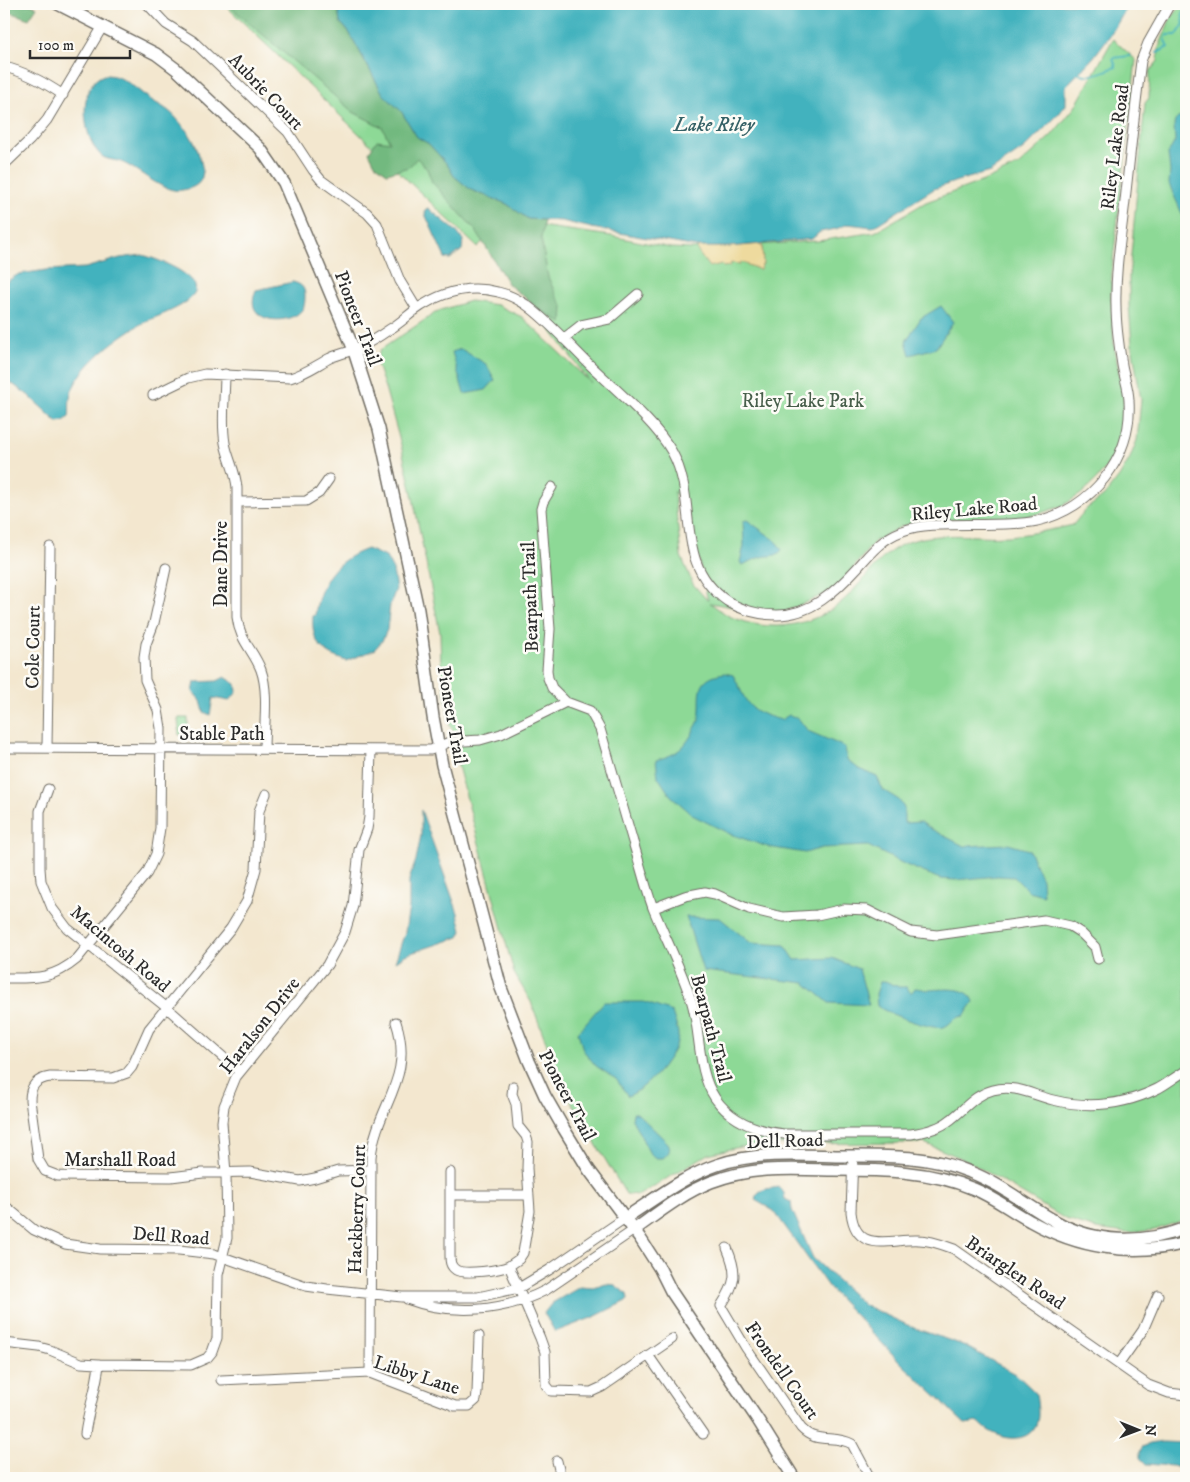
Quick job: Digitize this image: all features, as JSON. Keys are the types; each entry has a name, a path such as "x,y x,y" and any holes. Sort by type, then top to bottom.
{"main road":[{"name":"Pioneer Trail","path":"58,4 156,54 176,69 260,148 284,183 354,350 380,429 411,572 439,746 490,950 514,1025 545,1096 589,1170 634,1230 660,1269 671,1291 758,1420 794,1478"},
{"name":"Dell Road","path":"625,1218 691,1175 733,1160 765,1155 910,1157 946,1164 992,1181 1056,1222 1087,1234 1117,1239 1148,1239 1186,1228"},
{"name":"Dell Road","path":"634,1230 685,1195 702,1186 739,1174 754,1170 780,1169 853,1170 912,1172 945,1178 976,1190 1052,1233 1099,1247 1142,1250 1186,1243"}],"street":[{"name":"Aubrie Court","path":"147,4 166,24 193,41 288,132 321,180 372,218 377,224 400,281 417,309"},
{"name":"Riley Lake Road","path":"153,396 188,378 205,374 290,378 313,369 334,356 354,350 396,326 417,309 439,296 458,290 476,289 499,292 526,305 651,424 671,450 683,481 690,537 698,568 718,594 731,604 746,610 778,615 794,613 809,608 824,600 884,540 909,528 938,525 1015,524 1034,522 1052,517 1084,499 1098,486 1110,472 1126,438 1130,402 1119,340 1116,305 1119,248 1141,61 1148,43 1170,4"},
{"path":"4,165 30,140 47,120 103,26"},
{"path":"4,67 17,69 36,77 63,94"},
{"path":"563,339 577,327 609,319 638,294"},
{"name":"Dane Drive","path":"225,374 224,432 227,451 236,479 237,617 240,634 256,661 263,679 264,749"},
{"path":"237,502 306,501 319,493 329,479"},
{"name":"Bearpath Trail","path":"552,487 541,509 550,629 547,670 552,688 566,702 590,711 600,729 654,908 676,958 692,1006 708,1086 716,1100 727,1111 739,1121 753,1128 784,1134 901,1134 925,1132 950,1120 970,1101 994,1090 1021,1089 1051,1100 1069,1104 1106,1105 1142,1096 1186,1071"},
{"name":"Cole Court","path":"47,747 50,547"},
{"path":"4,978 46,977 57,973 77,959 147,873 156,854 160,828 160,720 145,680 144,657 146,644 154,623 166,568"},
{"path":"439,746 449,742 480,740 501,734 566,702"},
{"name":"Stable Path","path":"4,748 431,750 439,746"},
{"name":"Haralson Drive","path":"4,1343 39,1347 81,1363 99,1364 192,1365 207,1358 212,1352 217,1338 218,1275 227,1238 226,1172 222,1122 224,1106 231,1085 240,1072 327,965 345,932 353,906 359,850 367,829 369,817 371,750"},
{"name":"Macintosh Road","path":"48,789 40,811 40,868 41,881 52,908 67,928 166,1007 240,1072"},
{"name":"Marshall Road","path":"266,794 259,811 256,869 247,901 231,928 149,1029 136,1061 127,1073 113,1078 41,1078 34,1084 30,1092 30,1100 40,1165 44,1171 58,1176 164,1177 202,1173 250,1172 300,1180 344,1170 371,1170"},
{"path":"654,908 685,896 705,892 715,894 750,909 782,917 817,915 844,909 867,910 911,932 937,935 1044,920 1070,926 1081,933 1095,947 1098,959"},
{"name":"Hackberry Court","path":"370,1372 371,1170 374,1138 398,1079 402,1047 396,1022"},
{"path":"450,1172 450,1262 453,1267 460,1271 494,1271 509,1266 518,1259 525,1246 530,1211 528,1142 518,1126 516,1104 512,1094 513,1086"},
{"name":"Briarglen Road","path":"853,1156 852,1221 856,1230 862,1236 879,1243 922,1240 954,1249 1158,1390 1186,1394"},
{"path":"450,1195 529,1194"},
{"name":"Dell Road","path":"4,1205 34,1230 65,1244 100,1249 179,1250 214,1254 306,1286 402,1297 478,1297 519,1288 543,1274 625,1218"},
{"name":"Dell Road","path":"402,1297 418,1303 471,1309 495,1307 523,1300 546,1290 634,1230"},
{"name":"Frondell Court","path":"727,1248 734,1264 735,1278 732,1291 721,1306 733,1329 801,1428 812,1437 841,1440 852,1444 870,1478"},
{"path":"509,1266 545,1352 546,1385 551,1391 591,1392 602,1387 672,1339"},
{"path":"1119,1364 1143,1330 1158,1296"},
{"name":"Libby Lane","path":"221,1380 370,1372 442,1402 455,1406 468,1406 476,1400 479,1336"},
{"path":"648,1355 703,1434"},
{"path":"85,1434 99,1364"},
{"path":"557,1461 560,1478"}],"green space":[{"path":"4,4 29,4 37,7 29,19 4,10"},
{"path":"224,4 294,4 517,211 477,247"},
{"path":"227,4 339,4 340,22 349,32 383,94 401,111 417,137 429,144 447,164 454,176 471,190 507,204 528,219 544,220 541,238 548,277 563,306 562,323 541,310 509,285 476,231 432,182 427,169 417,158 409,167 387,173 375,164 369,152 377,140 390,142 382,127 353,112"},
{"name":"Riley Lake Park","path":"1183,4 1186,4 1186,1219 1155,1230 1126,1233 1096,1229 1067,1220 966,1160 924,1143 771,1144 740,1147 708,1154 639,1195 626,1194 576,1111 555,1066 531,1002 514,973 455,755 455,736 450,726 441,669 440,633 401,445 376,362 380,350 438,311 470,301 497,305 522,317 591,383 499,262 532,225 611,236 671,248 693,249 818,241 875,232 926,202 986,180 1019,165 1051,136 1075,107 1113,39 1136,60 1112,269 1111,295 1114,345 1124,400 1124,421 1120,440 1113,458 1097,479 1081,494 1062,506 1038,514 1015,519 926,520 902,526 875,541 836,589 778,615 710,603 729,616 745,622 777,626 793,624 824,614 838,605 885,556 911,541 935,536 1009,536 1073,525 1086,509 1104,496 1119,477 1130,458 1137,440 1141,400 1132,345 1129,277 1145,103 1149,98 1150,71 1158,61 1159,47 1170,19","holes":["674,491 687,508 708,601 693,584 681,556"]},
{"path":"178,718 188,718 188,734 179,735"}],"sand":[{"path":"762,244 763,263 760,270 741,262 740,264 731,263 730,266 723,267 722,264 709,267 698,252 697,247 728,247"}],"water":[{"name":"Lake Riley","path":"339,4 1129,4 1111,34 1093,58 1066,86 1066,105 1058,115 1025,148 990,172 934,189 873,227 848,224 836,229 820,232 812,239 728,247 697,247 562,221 528,219 507,204 471,190 454,176 447,164 429,144 417,137 401,111 383,94 349,32 340,22"},
{"path":"104,75 116,76 126,81 175,116 187,131 196,147 203,171 199,183 192,188 182,190 167,188 128,165 103,157 96,150 90,139 87,127 86,101 89,90 95,80"},
{"path":"1179,117 1183,120 1186,129 1186,223 1169,184 1168,154 1175,141 1174,125"},
{"path":"428,208 456,231 463,240 462,250 450,259 445,258 425,214"},
{"path":"142,255 179,270 194,283 196,290 188,301 126,333 90,363 74,387 70,398 69,417 64,421 57,422 28,395 4,378 4,283 19,274 85,268 120,258"},
{"path":"293,282 304,289 304,306 300,313 292,317 272,319 263,317 256,311 253,302 256,290"},
{"path":"941,306 953,322 936,348 910,355 906,341 921,318"},
{"path":"461,349 486,364 495,380 486,390 464,394 452,352"},
{"path":"747,520 775,540 782,550 777,554 761,557 742,565 740,562 744,546 743,521"},
{"path":"367,549 386,557 393,570 396,589 390,605 387,630 382,641 374,650 346,661 324,650 316,640 313,616 315,615 317,603 325,582 331,573 346,559"},
{"path":"725,673 733,675 746,700 754,709 781,720 789,715 798,718 808,731 845,747 847,760 859,769 877,777 883,790 899,800 904,808 904,823 921,822 964,846 1008,844 1029,850 1042,879 1043,895 1028,891 1014,877 940,879 868,846 822,848 805,853 768,847 730,834 694,816 670,795 658,777 656,760 673,754 685,745 699,720 700,696 703,683 715,675"},
{"path":"225,677 236,684 237,692 229,701 213,698 210,715 204,712 201,701 193,692 195,682 217,681"},
{"path":"421,810 458,913 462,931 459,937 405,955 395,962 405,932 409,907 409,880 416,860 421,835"},
{"path":"686,917 720,918 751,943 785,945 795,960 832,958 859,969 869,1005 829,1003 805,983 703,971"},
{"path":"885,981 899,987 907,987 910,992 915,988 962,991 967,993 974,1002 964,1016 954,1019 944,1027 938,1028 920,1024 899,1017 877,1006 876,994 880,982"},
{"path":"604,1002 644,1002 672,1012 677,1029 678,1038 676,1046 665,1063 643,1087 628,1096 616,1079 596,1066 583,1050 578,1032"},
{"path":"633,1113 637,1113 668,1143 669,1152 663,1158 656,1158 650,1154 632,1119"},
{"path":"779,1187 784,1193 785,1199 791,1202 792,1210 813,1258 864,1305 914,1328 963,1345 1016,1374 1036,1393 1038,1418 1031,1432 1024,1436 1008,1438 991,1432 979,1422 965,1424 903,1365 829,1288 774,1211 755,1200 760,1191"},
{"path":"606,1284 615,1285 627,1294 628,1300 594,1317 555,1332 544,1313 552,1303 580,1287 593,1288"},
{"path":"1162,1442 1186,1443 1186,1467 1146,1464 1140,1458 1142,1447"}],"waterway":[{"path":"1157,53 1168,47 1165,40 1167,35 1177,35 1184,24 1183,15 1186,7"},
{"path":"1078,73 1092,75 1102,72 1116,67 1113,58 1130,56"}]}
